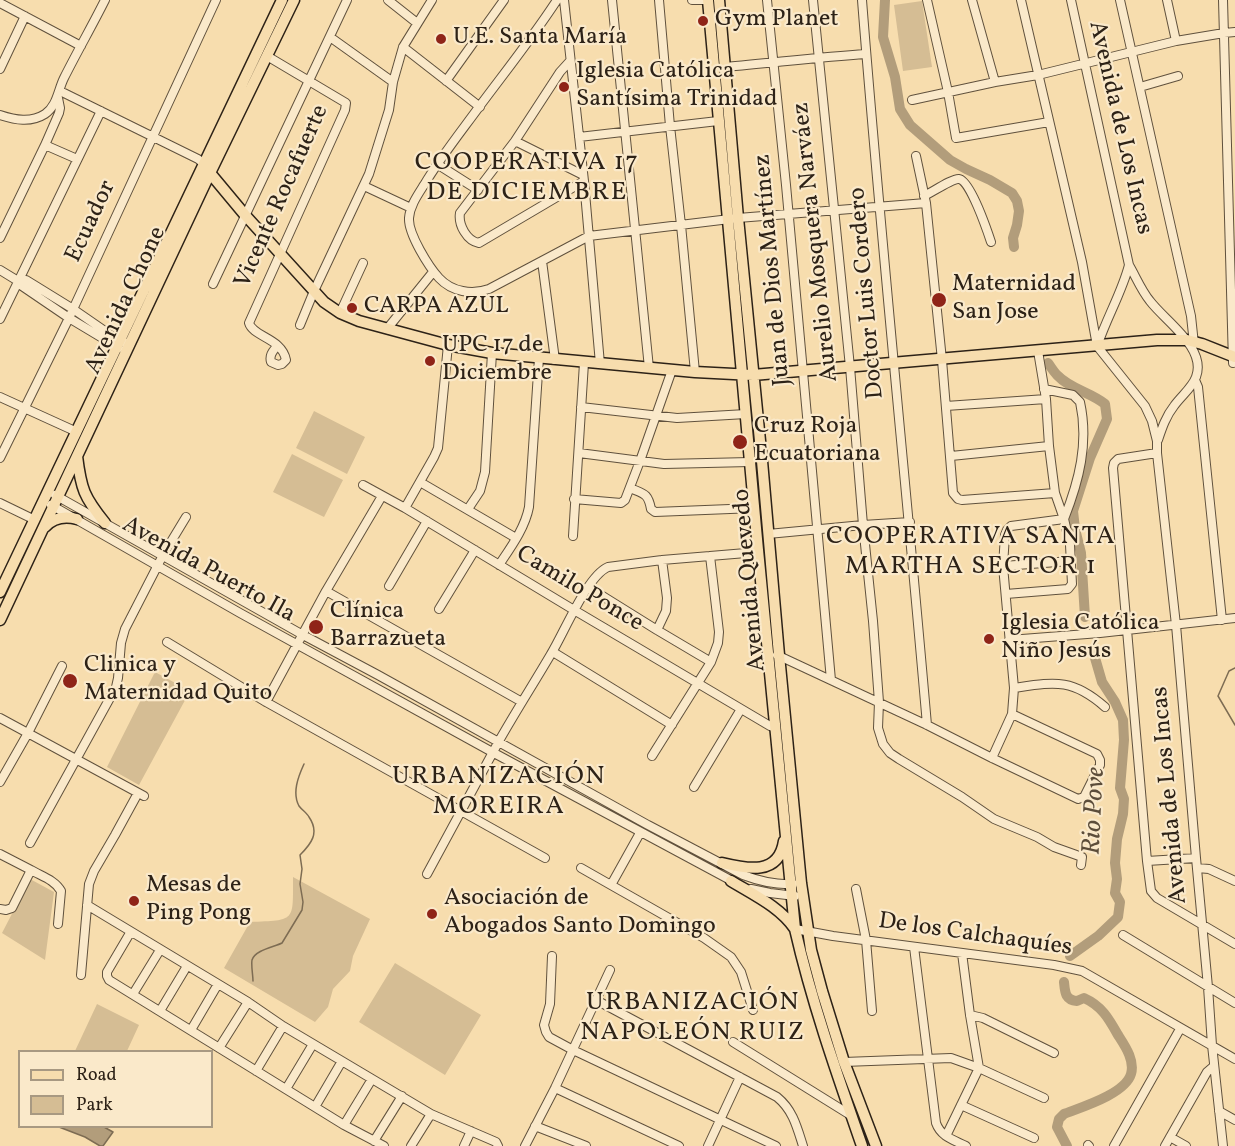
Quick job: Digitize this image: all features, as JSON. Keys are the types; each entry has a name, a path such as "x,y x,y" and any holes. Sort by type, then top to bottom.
{"main road":[{"name":"Avenida Chone","path":"0,592 34,520 51,498 77,456 123,346 207,168 282,0"},
{"name":"Avenida Chone","path":"207,168 294,0"},
{"name":"Avenida Quevedo","path":"708,0 718,121 733,219"},
{"name":"Avenida Quevedo","path":"719,0 733,219 747,375 746,414 758,550 773,656 796,884 795,929 827,1045 862,1146"},
{"path":"207,168 245,215 324,302 340,313 359,321 448,345 492,353 584,363 747,375 942,360 1138,341 1175,341 1234,360"},
{"name":"Avenida Chone","path":"0,620 43,529 51,498 77,432 123,346"},
{"name":"Avenida Quevedo","path":"747,375 758,419 768,534 776,728 785,832 796,884"},
{"path":"77,456 84,492 105,523"},
{"path":"43,529 48,522 59,518 77,519"},
{"path":"722,863 741,868 766,866 781,853 785,832"},
{"path":"731,881 777,909 789,919 795,929"},
{"name":"Avenida Quevedo","path":"797,896 822,991 844,1062 876,1146"}],"street":[{"path":"0,116 20,121 34,119 46,113 59,94 64,79 105,0"},
{"name":"Ecuador","path":"0,458 69,318 216,0"},
{"path":"213,284 347,0"},
{"path":"388,0 417,23"},
{"path":"300,325 375,155 389,110 393,82 403,47 432,0"},
{"path":"446,81 504,0"},
{"path":"556,0 437,164 411,208 409,221 411,233 433,272 445,284 466,292 478,293 589,236 733,219 880,208 925,200 953,179 962,179 965,182 991,242"},
{"path":"564,0 600,364"},
{"path":"612,0 649,368"},
{"path":"659,0 695,372"},
{"path":"692,0 708,0"},
{"name":"Juan de Dios Martínez","path":"767,0 831,680"},
{"name":"Aurelio Mosquera Narváez","path":"813,0 873,621 879,734 890,753 994,819 1037,837 1054,847 1082,856 1081,865"},
{"name":"Doctor Luis Cordero","path":"862,0 927,725"},
{"path":"927,0 956,138 1049,122"},
{"path":"972,0 994,82"},
{"path":"1021,0 1082,262 1097,345"},
{"name":"Avenida de Los Incas","path":"1071,0 1129,265 1148,299 1192,345"},
{"path":"1120,0 1191,316 1192,345 1198,365 1195,380 1198,387 1222,620"},
{"path":"1167,0 1176,41"},
{"path":"1223,0 1232,205 1234,360"},
{"path":"0,3 81,46"},
{"path":"0,69 25,16"},
{"path":"912,100 1038,75 1176,41 1235,33"},
{"path":"330,37 393,82"},
{"path":"403,47 480,107"},
{"path":"725,67 866,54"},
{"name":"Vicente Rocafuerte","path":"267,56 346,104 249,323 253,330 272,340 277,346"},
{"path":"570,61 560,72 515,141 460,213 459,220 470,240 474,243 483,241 583,178"},
{"path":"1140,87 1178,76"},
{"path":"59,94 153,136 198,159 207,168"},
{"path":"0,238 59,113 59,94"},
{"path":"0,319 101,111"},
{"path":"579,137 718,121"},
{"path":"515,141 583,178"},
{"path":"45,145 77,159"},
{"path":"916,156 925,200 953,493 962,500 1055,493"},
{"path":"437,164 478,190"},
{"path":"363,186 411,208"},
{"path":"542,261 555,360"},
{"path":"340,313 363,263"},
{"name":"Avenida de Los Incas","path":"1129,265 1097,345 1139,397 1152,422 1157,441 1223,1146"},
{"path":"0,270 69,318 123,346"},
{"path":"387,329 433,272"},
{"path":"18,281 26,280 73,309 123,346"},
{"path":"405,508 438,448 448,345"},
{"path":"1005,594 1068,589 1072,584 1070,545 1055,493 1040,350"},
{"path":"468,509 480,491 485,472 492,353"},
{"path":"499,565 516,538 529,507 539,358"},
{"path":"573,536 584,363"},
{"path":"574,499 621,503 625,500 672,370"},
{"name":"Avenida de Los Incas","path":"1157,441 1172,408 1195,380"},
{"path":"1044,389 1073,395 1080,402 1081,408 1084,451 1078,478 1064,519"},
{"path":"0,397 77,432"},
{"path":"946,406 1046,399"},
{"path":"581,407 677,418 746,414"},
{"path":"951,456 1049,446"},
{"path":"579,453 664,464 750,462"},
{"path":"1157,453 1118,459 1113,468 1151,891 1156,898 1235,944"},
{"path":"420,482 516,538"},
{"name":"Camilo Ponce","path":"363,485 776,728"},
{"path":"630,488 649,498 651,509 655,512 755,508"},
{"path":"266,702 326,591 382,496"},
{"name":"Avenida Puerto Ila","path":"51,498 77,519 240,613 731,881 756,891 797,896"},
{"name":"Avenida Puerto Ila","path":"51,498 105,523 648,825 758,880 796,884"},
{"path":"0,503 34,520"},
{"path":"30,843 116,687 121,642 126,628 157,566 186,517"},
{"path":"992,758 1012,714 1014,688 1005,594 1005,535 1011,526 1064,519"},
{"path":"389,586 427,521"},
{"path":"768,534 910,522"},
{"path":"439,609 475,550"},
{"path":"427,874 498,742 553,651 574,610 601,570 608,567 662,560 758,550"},
{"path":"652,756 711,662 718,643 719,632 710,556"},
{"path":"657,630 666,611 667,598 662,560"},
{"path":"1004,566 1071,561"},
{"path":"588,587 711,662"},
{"path":"326,591 522,702"},
{"path":"1009,640 1100,633 1235,618"},
{"path":"167,642 266,702 545,858"},
{"path":"553,651 672,725"},
{"path":"773,656 879,702 1078,799 1084,797 1100,765 1097,754 1012,714"},
{"path":"0,782 62,666"},
{"path":"1014,688 1047,683 1068,685 1082,689 1105,707"},
{"path":"694,787 741,709"},
{"path":"0,718 141,794 88,884 81,975"},
{"path":"611,885 640,832"},
{"path":"0,854 54,882 59,887 61,891 58,924"},
{"path":"1147,861 1196,858"},
{"path":"581,868 704,938 731,957 741,972 753,1010"},
{"path":"1197,868 1209,869 1235,881"},
{"path":"0,909 12,908 31,870"},
{"path":"856,889 866,940 872,1011"},
{"path":"87,905 431,1114 496,1142 498,1146"},
{"name":"De los Calchaquíes","path":"795,929 1082,970 1235,1059"},
{"path":"130,933 107,972 109,980 344,1125 384,1146"},
{"path":"1123,935 1235,1003"},
{"path":"914,947 936,1123 939,1130 946,1136 966,1146"},
{"path":"133,994 160,950"},
{"path":"946,1136 979,1068 962,953"},
{"path":"552,956 550,1004 544,1025 549,1037 776,1146"},
{"path":"160,1011 187,966"},
{"path":"525,1146 610,970"},
{"path":"191,1030 218,984"},
{"path":"596,1000 777,1097 793,1116 803,1146"},
{"path":"219,1048 248,1002"},
{"path":"970,1015 983,1018 1054,1053"},
{"path":"256,1071 283,1026"},
{"path":"1113,1146 1180,1029"},
{"path":"733,1042 852,1116"},
{"path":"286,1089 313,1044"},
{"path":"844,1062 951,1058 979,1068 1044,1098"},
{"path":"315,1107 342,1061"},
{"path":"1165,1146 1207,1072 1214,1066"},
{"path":"708,1146 740,1077"},
{"path":"344,1125 372,1079"},
{"path":"555,1088 679,1146"},
{"path":"374,1141 402,1096"},
{"path":"962,1105 1034,1138"},
{"path":"1219,1111 1235,1120"},
{"path":"411,1146 431,1114"},
{"path":"535,1126 586,1146"},
{"path":"464,1146 471,1131"},
{"path":"1170,1137 1186,1146"}],"green space":[{"path":"922,1 932,67 903,71 894,5"},
{"path":"314,411 365,437 347,474 296,448"},
{"path":"292,454 343,480 324,517 273,492"},
{"path":"155,672 190,691 139,785 107,767"},
{"path":"293,877 370,919 353,956 350,971 333,989 328,1007 315,1022 224,968 250,922 284,919 289,916 293,903"},
{"path":"30,879 54,892 45,960 2,933"},
{"path":"395,963 481,1015 445,1075 359,1022"},
{"path":"97,1004 139,1025 127,1050 75,1050"}],"shaded area":[{"path":"62,1128 106,1128 113,1132 103,1146"}],"waterway":[{"path":"885,0 883,37 895,77 900,109 910,125 950,160 1012,193 1019,211 1013,238 1014,247"},
{"path":"1048,363 1062,380 1105,404 1107,419 1090,458 1073,511 1081,553 1085,617"},
{"name":"Rio Pove","path":"1070,956 1098,936 1118,917 1120,902 1115,893 1117,879 1115,863 1124,799 1120,788 1124,740 1123,720 1102,682 1093,651"},
{"path":"1235,668 1229,671 1218,696 1235,725"},
{"path":"253,981 252,960 254,957 261,951 282,943 302,910 300,855 308,847 314,833 312,823 299,806 296,796 298,780 304,764"},
{"name":"Rio Pove","path":"1064,982 1065,992 1070,999 1077,1001 1084,998 1096,1005 1104,1014 1126,1048 1132,1064 1131,1074 1121,1088 1092,1104 1064,1114 1059,1119 1057,1127 1067,1146"}],"place":[{"name":"Gym Planet","path":"703,21"},
{"name":"U.E. Santa María","path":"441,39"},
{"name":"Iglesia Católica Santísima Trinidad","path":"564,87"},
{"name":"Maternidad San Jose","path":"939,300"},
{"name":"CARPA AZUL","path":"352,308"},
{"name":"UPC 17 de Diciembre","path":"430,361"},
{"name":"Cruz Roja Ecuatoriana","path":"740,442"},
{"name":"Clínica Barrazueta","path":"316,627"},
{"name":"Iglesia Católica Niño Jesús","path":"989,639"},
{"name":"Clinica y Maternidad Quito","path":"70,681"},
{"name":"Mesas de Ping Pong","path":"134,901"},
{"name":"Asociación de Abogados Santo Domingo","path":"432,914"}],"district":[{"name":"COOPERATIVA 17 DE DICIEMBRE","path":"527,179"},
{"name":"COOPERATIVA SANTA MARTHA SECTOR 1","path":"971,553"},
{"name":"URBANIZACIÓN MOREIRA","path":"499,793"},
{"name":"URBANIZACIÓN NAPOLEÓN RUIZ","path":"693,1019"}]}
